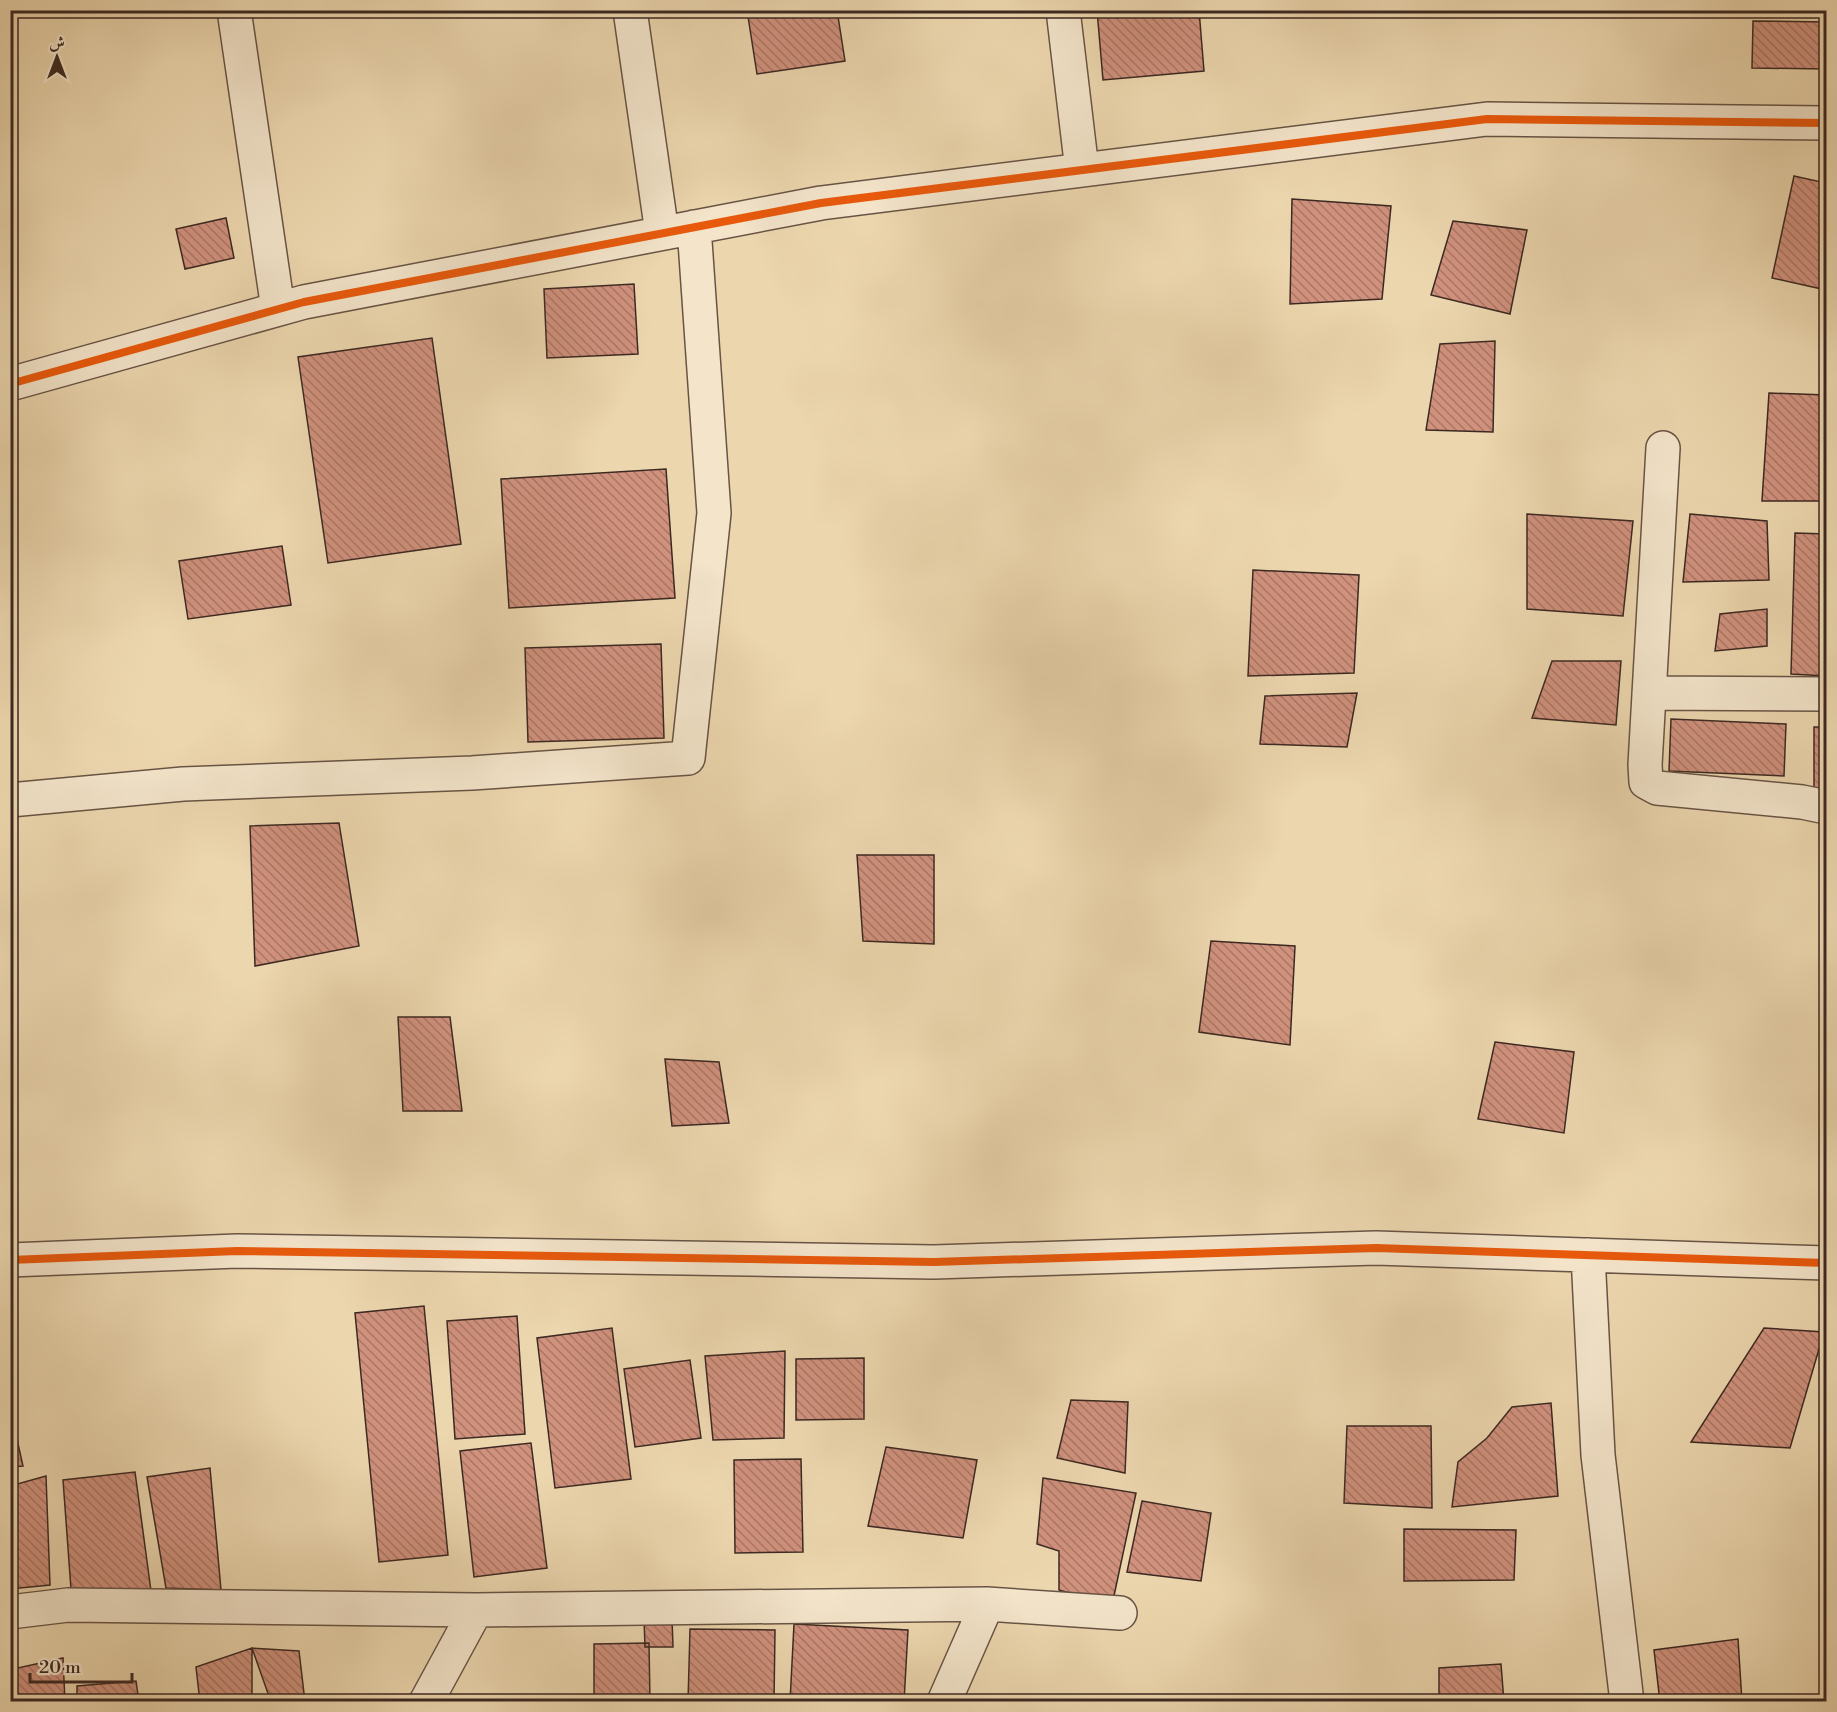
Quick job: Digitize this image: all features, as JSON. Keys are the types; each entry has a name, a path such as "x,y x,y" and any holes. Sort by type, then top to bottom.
{"street":[{"path":"234,10 278,309"},
{"path":"630,10 662,233"},
{"path":"1063,10 1082,170"},
{"path":"10,384 304,302 821,202 1487,120 1827,123"},
{"path":"10,800 183,784 472,773 688,758 714,513 694,227"},
{"path":"1663,448 1646,782 1657,788 1802,802 1827,807"},
{"path":"1649,693 1827,694"},
{"path":"10,1260 237,1251 934,1262 1376,1248 1588,1255 1824,1258"},
{"path":"1588,1255 1598,1455 1627,1701"},
{"path":"944,1701 987,1604"},
{"path":"10,1612 68,1605 476,1610 987,1604 1120,1613"},
{"path":"426,1701 476,1610"}],"building":[{"path":"747,10 837,10 845,61 757,74"},
{"path":"1097,10 1199,10 1204,71 1103,80"},
{"path":"1753,21 1826,22 1826,69 1752,68"},
{"path":"1794,176 1826,183 1826,290 1772,278"},
{"path":"1292,199 1391,206 1382,299 1290,304"},
{"path":"226,218 234,258 185,269 176,229"},
{"path":"1453,221 1527,230 1510,314 1431,295"},
{"path":"634,284 638,354 547,358 544,289"},
{"path":"432,338 461,544 328,563 298,357"},
{"path":"1495,341 1493,432 1426,430 1440,344"},
{"path":"1769,393 1826,395 1826,501 1762,501"},
{"path":"666,469 675,598 509,608 501,479"},
{"path":"1527,514 1633,521 1623,616 1527,609"},
{"path":"1690,514 1767,521 1769,580 1683,582"},
{"path":"1795,533 1826,534 1826,676 1791,674"},
{"path":"282,546 291,605 188,619 179,561"},
{"path":"1253,570 1359,575 1354,673 1248,676"},
{"path":"1767,609 1767,646 1715,651 1720,614"},
{"path":"661,644 664,738 528,742 525,648"},
{"path":"1552,661 1621,661 1616,725 1532,718"},
{"path":"1357,693 1347,747 1260,744 1265,696"},
{"path":"1671,719 1786,724 1784,776 1669,771"},
{"path":"1814,727 1826,727 1826,792 1814,792"},
{"path":"339,823 359,946 255,966 250,826"},
{"path":"857,855 934,855 934,944 863,941"},
{"path":"1211,941 1295,946 1290,1045 1199,1032"},
{"path":"398,1017 450,1017 462,1111 403,1111"},
{"path":"1495,1042 1574,1052 1564,1133 1478,1119"},
{"path":"665,1059 719,1062 729,1123 672,1126"},
{"path":"424,1306 448,1555 379,1562 355,1313"},
{"path":"517,1316 525,1434 455,1439 447,1321"},
{"path":"612,1328 631,1479 555,1488 537,1338"},
{"path":"1764,1328 1824,1332 1790,1448 1691,1442"},
{"path":"785,1351 784,1438 713,1440 705,1356"},
{"path":"864,1358 864,1419 796,1420 796,1359"},
{"path":"690,1360 701,1438 635,1447 624,1369"},
{"path":"1071,1400 1128,1402 1125,1473 1057,1458"},
{"path":"1551,1403 1558,1496 1452,1507 1458,1462 1487,1438 1512,1407"},
{"path":"10,1408 23,1466 10,1467"},
{"path":"1347,1426 1431,1426 1432,1508 1344,1503"},
{"path":"531,1443 547,1568 474,1577 460,1451"},
{"path":"886,1447 977,1460 963,1538 868,1526"},
{"path":"801,1459 803,1552 735,1553 734,1460"},
{"path":"210,1468 221,1590 166,1588 147,1477"},
{"path":"135,1472 151,1591 71,1589 63,1480"},
{"path":"46,1476 50,1585 10,1589 10,1486"},
{"path":"1043,1478 1136,1493 1112,1605 1059,1590 1059,1551 1037,1544"},
{"path":"1142,1501 1211,1513 1201,1581 1127,1572"},
{"path":"1404,1529 1516,1530 1514,1580 1404,1581"},
{"path":"644,1618 672,1618 673,1647 645,1647"},
{"path":"794,1624 908,1630 904,1702 790,1702"},
{"path":"690,1629 775,1630 774,1702 688,1702"},
{"path":"1738,1639 1742,1702 1660,1702 1654,1650"},
{"path":"649,1643 650,1702 594,1702 594,1644"},
{"path":"252,1648 252,1702 200,1702 196,1667"},
{"path":"252,1648 299,1651 305,1702 271,1702"},
{"path":"63,1658 65,1702 13,1702 13,1669"},
{"path":"1501,1664 1504,1702 1439,1702 1439,1668"},
{"path":"136,1681 139,1702 77,1702 77,1686"}],"cycle path":[{"path":"10,384 304,302 821,203 1487,119 1826,123"},
{"path":"10,1260 237,1251 934,1262 1376,1248 1826,1263"}]}
